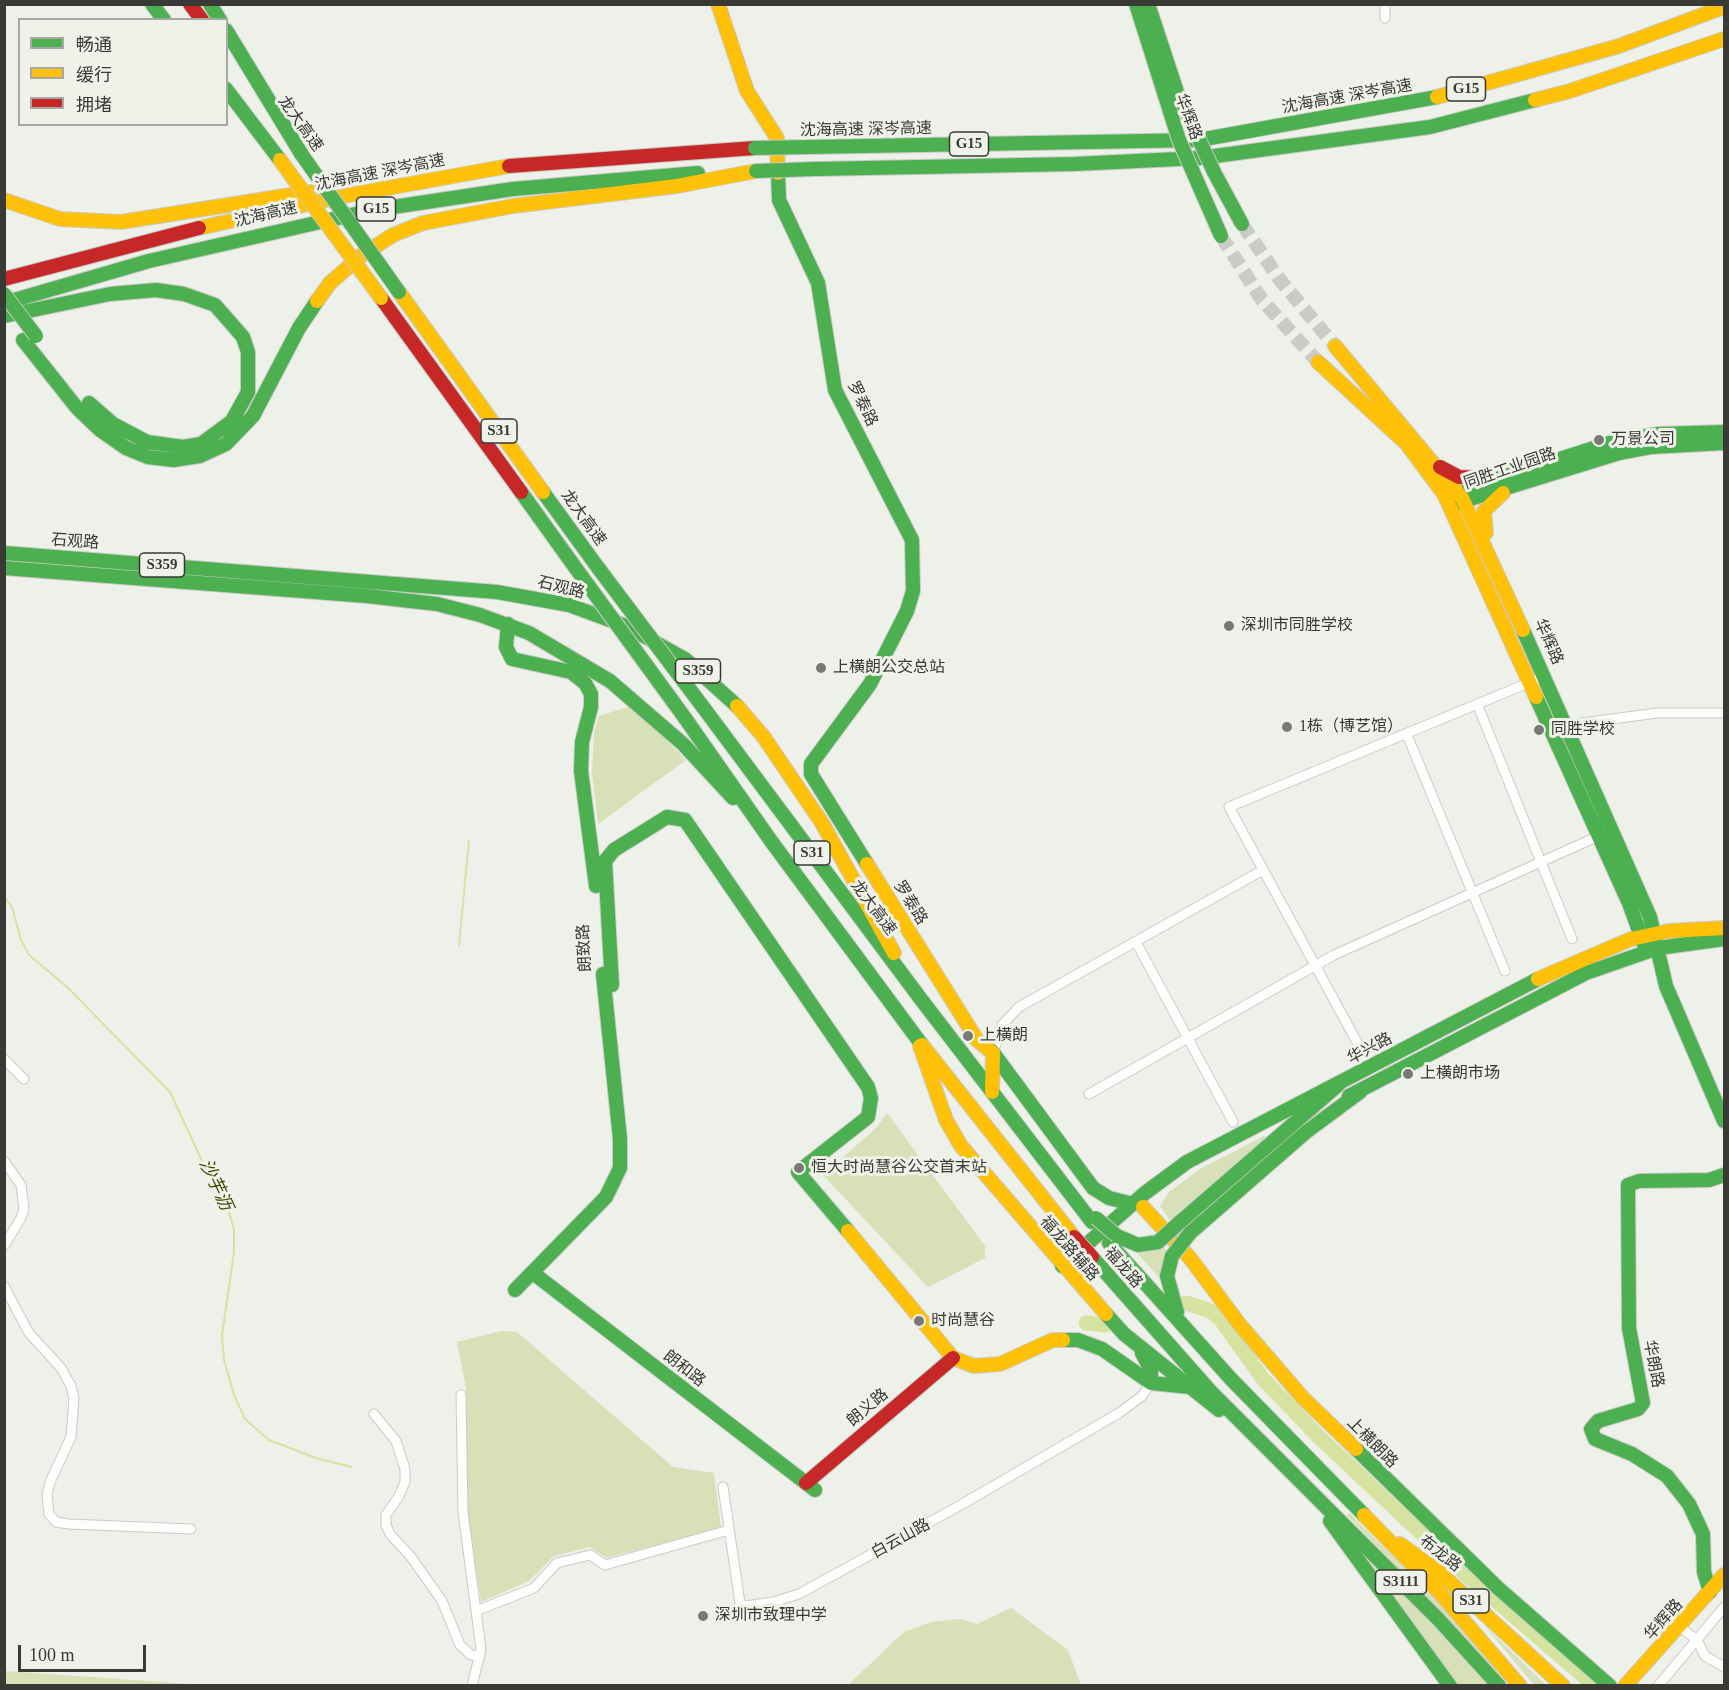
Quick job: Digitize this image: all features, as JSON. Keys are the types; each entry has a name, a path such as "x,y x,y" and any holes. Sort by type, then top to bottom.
{"main road":[{"path":"152,4 162,18"},
{"path":"165,4 175,18"},
{"path":"190,4 200,18"},
{"path":"210,4 219,18"},
{"name":"罗泰路","path":"718,4 747,91 777,138 779,200 818,283 835,390 912,540 913,583 907,611 870,684 819,750 811,764 985,1036 993,1053 1093,1188 1109,1198 1138,1205"},
{"name":"华辉路","path":"1136,4 1176,132 1199,190 1221,236"},
{"name":"华辉路","path":"1148,4 1177,92 1217,180 1242,224"},
{"name":"沈海高速 深岑高速","path":"4,279 146,240 350,195 499,167 755,148 1199,140 1440,96 1619,46 1725,7"},
{"path":"228,33 302,155"},
{"name":"G15","path":"756,171 1200,158 1430,127 1570,91 1725,39"},
{"name":"龙大高速","path":"228,56 599,569 920,998"},
{"name":"S31","path":"228,93 381,298 685,718 771,841"},
{"path":"4,200 60,219 122,222 451,169 499,167"},
{"path":"4,294 30,338 77,408 100,430 126,448 156,458 172,460 200,456 226,444 253,416 299,328 330,283 362,255 393,235 423,223 452,216 524,204 677,186 756,171"},
{"name":"沈海高速","path":"4,303 148,261 373,210 561,183 670,174 756,171"},
{"path":"156,290 184,294 215,305 238,330 248,352 250,375 248,392 232,421 218,434 201,444 183,447 147,442 132,436 100,414 30,338 4,316 110,294 156,290"},
{"name":"华辉路","path":"1335,346 1433,462 1492,559 1567,725 1655,933 1652,950 1725,1121"},
{"name":"华辉路","path":"1318,362 1406,443 1438,484 1457,500 1529,684 1641,936 1652,950 1662,970 1666,986"},
{"name":"同胜工业园路","path":"1457,500 1629,438 1658,434 1725,432"},
{"name":"同胜工业园路","path":"1514,479 1627,451 1667,445 1725,443"},
{"path":"1433,462 1453,475 1465,479 1514,479"},
{"path":"1492,559 1483,519 1484,511 1514,479"},
{"name":"石观路","path":"4,553 497,592 569,605 626,626 685,659 740,709 763,736 822,823 920,998"},
{"name":"石观路","path":"4,568 367,596 437,604 508,624 550,643 610,681 684,744 771,841"},
{"name":"朗致路","path":"508,624 506,647 512,659 571,672 585,683 591,694 591,707 582,742 582,771 600,914 605,1002 621,1152 620,1168 606,1197 515,1290"},
{"path":"612,985 605,861 614,850 667,817 677,816 691,826 868,1087 871,1109 864,1122 798,1172 953,1358 974,1366 1000,1364 1040,1344 1065,1338 1090,1343 1151,1383 1179,1384 1192,1388"},
{"name":"福龙路","path":"771,841 917,1039 1074,1237 1211,1392 1304,1488 1365,1546 1496,1682"},
{"name":"华兴路","path":"1062,1266 1187,1162 1542,977 1582,958 1641,936 1725,928"},
{"name":"华兴路","path":"1138,1205 1192,1169 1307,1111 1360,1092 1567,982 1652,950 1725,939"},
{"name":"福龙路","path":"920,998 1077,1200 1113,1239 1181,1322 1231,1379 1440,1593 1520,1686"},
{"name":"福龙路辅路","path":"917,1039 938,1101 952,1133 1062,1266 1136,1346 1253,1435"},
{"path":"992,1092 993,1053"},
{"path":"1181,1322 1168,1283 1168,1265 1185,1227 1307,1111 1338,1085"},
{"path":"1113,1239 1138,1245 1158,1242 1185,1227 1306,1131 1360,1092"},
{"name":"华朗路","path":"1710,1592 1704,1572 1703,1534 1684,1496 1666,1476 1632,1454 1595,1439 1591,1429 1598,1421 1638,1409 1643,1403 1629,1328 1626,1196 1628,1185 1639,1181 1709,1180 1725,1175"},
{"name":"上横朗路","path":"1138,1205 1190,1258 1246,1331 1303,1398 1498,1588 1610,1686"},
{"name":"朗和路","path":"533,1274 810,1487"},
{"path":"1123,1364 1133,1359 1136,1346"},
{"path":"1136,1346 1149,1363 1151,1383"},
{"name":"朗义路","path":"810,1487 953,1358"},
{"name":"S31","path":"1304,1488 1366,1567 1407,1630 1450,1686"},
{"name":"布龙路","path":"1373,1524 1440,1573 1563,1686"},
{"name":"华辉路","path":"1625,1686 1725,1575"}],"street":[{"path":"1385,4 1385,18"},
{"path":"1358,1044 1229,807 1478,706 1545,676"},
{"path":"1478,706 1572,939"},
{"path":"1567,725 1657,713 1725,714"},
{"path":"1407,735 1505,971"},
{"path":"1089,1094 1317,965 1472,892 1612,830"},
{"path":"993,1053 1002,1025 1019,1007 1263,870"},
{"path":"1136,942 1233,1122"},
{"path":"4,1059 24,1079"},
{"path":"4,1161 21,1185 24,1209 4,1246"},
{"path":"4,1286 29,1333 61,1368 71,1386 74,1399 71,1437 48,1488 49,1514 56,1522 69,1524 191,1529"},
{"name":"白云山路","path":"723,1486 742,1606 788,1599 887,1547 1119,1413 1142,1396 1151,1383"},
{"path":"461,1395 463,1512 480,1656 472,1686"},
{"path":"374,1414 396,1440 405,1469 405,1482 386,1515 386,1525 390,1534 411,1557 442,1601 460,1645 471,1655 480,1656"},
{"path":"476,1611 534,1588 557,1563 590,1555 605,1565 729,1530"},
{"path":"1658,1686 1697,1640 1720,1620 1724,1607"},
{"path":"1680,1627 1697,1640 1705,1656 1725,1667"}],"green space":[{"path":"628,707 652,725 686,760 598,824 592,773 594,732 599,716"},
{"path":"887,1113 985,1246 985,1258 928,1287 823,1175 877,1127"},
{"path":"1264,1136 1265,1138 1170,1220 1160,1206 1169,1192 1200,1169"},
{"path":"1162,1246 1170,1254 1162,1281 1137,1253"},
{"path":"501,1331 517,1332 673,1467 714,1473 721,1528 606,1558 590,1547 554,1556 529,1581 481,1602 467,1511 466,1388 457,1342"},
{"path":"1349,1513 1450,1613 1499,1674 1347,1515"},
{"path":"1366,1560 1388,1578 1489,1685 1456,1685"},
{"path":"1011,1608 1068,1650 1081,1685 848,1685 904,1632 931,1622 961,1619 977,1624"},
{"path":"1484,1625 1543,1682 1547,1685 1534,1685"},
{"path":"5,1671 206,1685 5,1685"}],"waterway":[{"path":"459,945 469,840"},
{"name":"沙芋沥","path":"4,897 12,907 21,940 29,955 67,987 170,1092 209,1176 228,1209 234,1229 234,1252 222,1335 224,1360 234,1395 245,1419 269,1440 319,1459 352,1467"},
{"path":"1186,1303 1211,1311 1221,1320 1263,1379 1319,1437 1456,1566 1595,1686"},
{"path":"1086,1323 1105,1325"}],"tunnel":[{"path":"1242,224 1280,280 1335,346"},
{"path":"1221,236 1262,300 1318,362"}],"traffic: fast":[{"path":"152,4 162,18"},
{"path":"210,4 219,18"},
{"path":"1136,4 1179,140 1221,236"},
{"path":"1148,4 1177,92 1214,172 1242,224"},
{"path":"228,33 302,155"},
{"path":"228,92 280,160"},
{"path":"809,147 1199,140 1437,97"},
{"path":"815,169 1074,164 1200,158 1430,127 1535,100"},
{"path":"755,148 809,147"},
{"path":"302,155 399,292"},
{"path":"756,171 815,169"},
{"path":"4,303 149,261 373,210 513,189 698,173"},
{"path":"778,173 779,200 818,283 835,390 912,540 913,591 907,611 870,684 811,764 811,774 867,864"},
{"path":"4,316 110,294 156,290 184,294 215,305 243,337 248,352 248,392 232,421 201,444 183,447 147,442 113,424 89,403"},
{"path":"4,294 36,336"},
{"path":"23,340 77,408 100,430 126,448 148,457 173,460 200,456 226,444 253,416 299,328 317,301"},
{"path":"1452,500 1472,487 1613,442 1658,434 1724,432"},
{"path":"1457,503 1619,453 1651,447 1724,443"},
{"path":"521,492 572,563"},
{"path":"543,492 599,569"},
{"path":"4,553 497,592 569,605 626,626 685,659 737,706"},
{"path":"572,563 685,718"},
{"path":"4,568 367,596 437,604 480,615 529,633 610,681 683,744 733,798"},
{"path":"599,569 703,707"},
{"path":"508,624 506,647 512,659 571,672 585,683 591,694 591,707 582,742 581,771 596,886"},
{"path":"1523,630 1650,917 1666,986 1724,1121"},
{"path":"1536,697 1629,903 1645,947"},
{"path":"703,707 920,998 1092,1222"},
{"path":"685,718 771,841 922,1045"},
{"path":"612,985 605,861 614,850 667,817 685,820 868,1087 871,1098 868,1117 798,1172 848,1231"},
{"path":"1349,1096 1586,973 1658,948 1724,939"},
{"path":"515,1290 606,1197 620,1168 620,1139 603,974"},
{"path":"1062,1266 1145,1193 1187,1162 1538,979"},
{"path":"991,1050 1093,1188 1109,1198 1133,1204"},
{"path":"1180,1222 1338,1085"},
{"path":"1190,1233 1306,1132 1360,1092"},
{"path":"1710,1592 1704,1572 1703,1534 1689,1504 1667,1476 1632,1454 1595,1439 1591,1429 1598,1421 1638,1409 1643,1403 1629,1328 1628,1185 1639,1181 1709,1180 1724,1175"},
{"path":"1096,1218 1117,1236"},
{"path":"1158,1242 1180,1222"},
{"path":"1172,1256 1190,1233"},
{"path":"1117,1236 1138,1245 1158,1242"},
{"path":"1109,1243 1231,1379 1364,1515"},
{"path":"1172,1256 1167,1276 1177,1312"},
{"path":"1092,1257 1211,1392 1439,1620 1499,1686"},
{"path":"533,1273 815,1490"},
{"path":"1106,1314 1124,1334 1219,1410"},
{"path":"1063,1340 1078,1340 1102,1349 1151,1383 1190,1387"},
{"path":"1142,1353 1151,1370 1151,1383"},
{"path":"1356,1449 1498,1588 1610,1686"},
{"path":"1330,1521 1450,1686"}],"traffic: slow":[{"path":"718,4 747,91 777,138 778,173"},
{"path":"1437,97 1619,46 1724,7"},
{"path":"1535,100 1570,91 1724,39"},
{"path":"280,160 381,298"},
{"path":"199,228 349,195 509,166"},
{"path":"317,301 330,283 362,255 393,235 423,223 513,206 677,186 756,171"},
{"path":"4,200 60,219 121,222 310,192"},
{"path":"399,292 543,492"},
{"path":"1335,346 1462,498 1523,630"},
{"path":"1318,362 1406,443 1444,494 1536,697"},
{"path":"1486,533 1484,511 1503,493"},
{"path":"737,706 763,736 822,823 894,953"},
{"path":"867,864 977,1040 993,1053"},
{"path":"1538,979 1631,939 1669,931 1724,928"},
{"path":"922,1045 1074,1237"},
{"path":"920,1046 946,1120 961,1146 1106,1314"},
{"path":"992,1092 993,1053"},
{"path":"1143,1207 1190,1258 1240,1325 1303,1398 1356,1449"},
{"path":"848,1231 953,1358 974,1366 1000,1364 1053,1340 1063,1340"},
{"path":"1364,1515 1440,1593 1520,1686"},
{"path":"1400,1544 1440,1573 1563,1686"},
{"path":"1625,1686 1724,1575"}],"traffic: jam":[{"path":"190,4 200,18"},
{"path":"509,166 755,148"},
{"path":"4,279 199,228"},
{"path":"381,298 521,492"},
{"path":"1440,467 1459,477 1484,478"},
{"path":"1074,1237 1092,1257"},
{"path":"806,1483 953,1358"}],"place":[{"name":"万景公司","path":"1599,440"},
{"name":"深圳市同胜学校","path":"1229,626"},
{"name":"上横朗公交总站","path":"821,668"},
{"name":"1栋（博艺馆）","path":"1287,727"},
{"name":"同胜学校","path":"1539,730"},
{"name":"上横朗","path":"968,1036"},
{"name":"上横朗市场","path":"1408,1074"},
{"name":"恒大时尚慧谷公交首末站","path":"799,1168"},
{"name":"时尚慧谷","path":"919,1321"},
{"name":"深圳市致理中学","path":"703,1616"}]}
